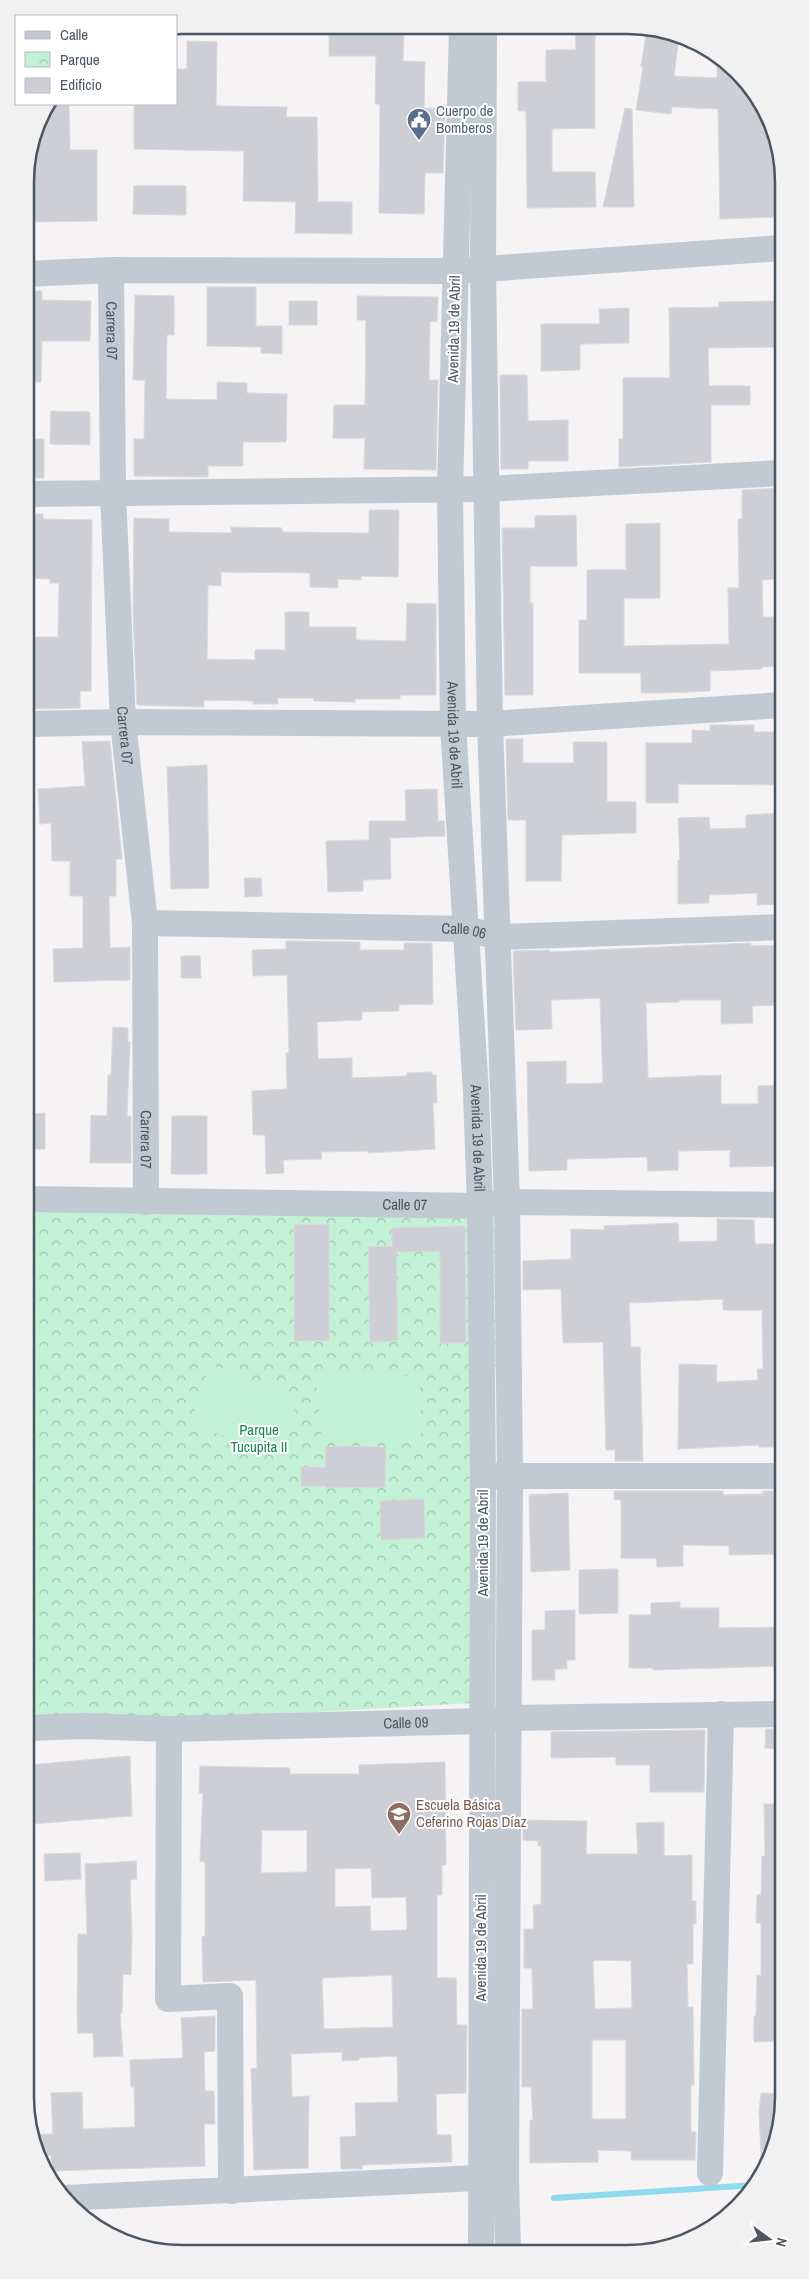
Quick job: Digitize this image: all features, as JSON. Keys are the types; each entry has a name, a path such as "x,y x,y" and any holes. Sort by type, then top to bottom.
{"street":[{"name":"Avenida 19 de Abril","path":"462,34 450,490 452,725 476,1093 480,1206 483,1477 495,1719 508,2245"},
{"name":"Avenida 19 de Abril","path":"481,2245 480,2179 495,1719 510,1475 507,1202 490,724 483,269 484,34"},
{"path":"34,274 111,270 456,271 775,248"},
{"name":"Carrera 07","path":"111,270 113,492 123,722 145,923 146,1202"},
{"path":"34,494 450,490 775,473"},
{"path":"34,724 123,722 452,725 775,705"},
{"name":"Calle 06","path":"145,923 466,929 498,937 775,927"},
{"name":"Calle 07","path":"34,1199 480,1206 507,1202 775,1205"},
{"path":"483,1477 510,1475 775,1476"},
{"path":"710,2173 721,1714"},
{"name":"Calle 09","path":"34,1728 83,1726 169,1729 495,1719 775,1714"},
{"path":"169,1729 168,1999 230,1996 231,2191"},
{"path":"73,2198 506,2177"}],"green space":[{"name":"Parque Tucupita II","path":"34,1200 507,1202 473,1703 36,1728 34,1725"},
{"path":"210,1364 299,1398 279,1457 190,1423"},
{"path":"315,1370 420,1377 421,1441 322,1439"}],"building":[{"path":"329,34 404,35 403,61 425,62 424,108 445,109 443,173 425,173 424,214 379,213 380,104 375,104 376,56 329,56"},
{"path":"575,34 595,34 595,128 552,129 552,172 595,172 596,207 527,208 526,111 518,111 518,82 546,82 546,50 576,50"},
{"path":"646,35 678,43 674,76 717,78 718,65 732,77 760,116 767,134 774,163 775,217 720,219 718,109 672,107 671,114 636,110 643,67 641,67"},
{"path":"187,41 217,42 216,106 287,107 286,117 317,117 318,202 352,202 352,234 295,233 296,202 243,201 244,151 134,149 134,105 178,105 178,69 187,69"},
{"path":"56,105 69,105 70,150 97,150 97,221 34,222 34,172 39,144 45,125 54,108"},
{"path":"625,108 632,109 634,207 603,207"},
{"path":"134,186 186,186 186,215 133,214"},
{"path":"207,287 256,287 256,326 282,326 282,354 261,353 261,347 207,346"},
{"path":"34,291 42,291 42,300 91,301 90,341 42,341 41,382 34,382"},
{"path":"135,295 174,296 174,335 167,335 166,399 217,400 217,382 247,383 247,393 287,394 286,442 243,442 243,466 208,466 208,477 134,476 134,439 144,439 145,380 133,380"},
{"path":"357,296 438,297 437,322 430,321 429,380 438,380 436,470 364,469 365,438 333,438 334,405 365,405 366,320 357,320"},
{"path":"289,301 317,301 317,325 289,325"},
{"path":"775,301 775,347 708,348 709,386 750,386 750,405 711,405 711,462 619,467 619,439 623,439 623,378 670,378 669,308 719,307 719,302"},
{"path":"629,308 629,343 580,344 580,370 541,371 541,324 600,324 599,309"},
{"path":"500,375 527,375 528,421 568,420 568,461 528,461 528,469 501,469"},
{"path":"51,411 90,412 90,445 50,444"},
{"path":"34,439 44,439 44,478 34,478"},
{"path":"775,488 774,579 762,580 763,617 775,617 775,666 762,667 762,669 710,671 710,691 665,693 641,693 641,673 579,673 579,620 587,620 587,570 626,570 626,524 660,523 660,598 624,598 624,646 729,644 728,588 739,588 738,519 742,519 742,490"},
{"path":"369,510 399,510 398,577 361,576 361,580 338,579 338,588 310,587 310,573 221,572 221,586 208,585 207,659 255,660 255,650 285,650 285,612 309,612 309,627 356,627 356,640 406,641 407,603 436,604 436,695 400,695 400,699 355,699 355,702 314,701 314,698 278,698 278,704 253,704 253,701 204,700 204,707 137,705 133,614 134,518 169,519 169,532 231,533 231,527 282,528 282,532 369,533"},
{"path":"34,514 43,514 43,519 92,520 91,691 80,691 80,708 34,709 34,637 58,637 59,583 50,583 50,579 34,578"},
{"path":"576,515 577,566 530,566 530,603 533,603 533,695 505,695 502,528 535,528 535,516"},
{"path":"710,725 754,725 754,732 775,732 775,785 678,784 678,803 646,803 646,743 692,743 692,730 710,731"},
{"path":"506,739 523,739 523,763 574,763 573,742 607,742 607,802 636,802 636,833 562,835 561,881 526,881 526,820 508,820"},
{"path":"110,741 122,859 116,859 116,896 109,896 110,948 130,947 130,980 54,982 53,949 83,948 83,896 70,896 70,861 52,861 51,823 40,824 38,789 85,786 82,742"},
{"path":"207,765 209,888 171,889 167,767"},
{"path":"437,789 438,821 444,821 445,836 390,838 391,879 363,880 363,891 328,892 326,841 369,840 369,821 406,821 405,790"},
{"path":"775,813 775,904 757,905 757,893 709,895 709,903 678,904 678,860 680,860 678,818 709,817 710,829 746,828 746,815"},
{"path":"244,878 261,878 262,896 245,897"},
{"path":"286,941 360,942 360,950 404,950 404,943 432,943 433,1004 399,1005 399,1011 362,1012 362,1020 317,1022 318,1059 352,1058 352,1078 407,1076 407,1073 432,1072 432,1075 436,1075 437,1103 433,1103 435,1149 368,1153 368,1151 321,1152 322,1159 283,1160 284,1173 266,1174 265,1135 253,1135 252,1091 287,1089 286,1053 289,1053 287,975 253,976 252,950 286,949"},
{"path":"751,943 751,946 775,945 775,1005 752,1006 753,1023 721,1024 721,1000 679,1000 679,1002 646,1003 648,1078 721,1075 721,1104 758,1104 758,1086 775,1085 775,1166 730,1167 730,1150 678,1151 678,1170 648,1171 647,1157 567,1159 567,1170 529,1171 527,1062 566,1061 566,1084 603,1083 600,998 551,1000 552,1029 516,1030 513,951 550,950 550,952"},
{"path":"181,956 200,956 201,978 181,978"},
{"path":"113,1027 128,1028 128,1042 130,1042 127,1116 131,1116 131,1163 90,1163 91,1115 107,1116 108,1075 111,1075"},
{"path":"45,1113 45,1149 34,1149 34,1114"},
{"path":"172,1116 207,1116 207,1174 171,1174"},
{"path":"717,1219 754,1220 755,1244 775,1244 775,1447 759,1447 759,1445 678,1449 679,1364 717,1365 716,1382 758,1380 757,1369 763,1369 762,1310 723,1310 723,1299 629,1303 631,1347 640,1347 643,1461 615,1461 615,1450 606,1450 603,1342 563,1343 561,1289 523,1290 523,1261 571,1259 571,1229 604,1230 604,1226 678,1223 679,1242 717,1241"},
{"path":"329,1224 329,1341 294,1341 294,1225"},
{"path":"465,1226 466,1343 440,1343 440,1251 396,1252 398,1341 370,1342 368,1247 392,1246 392,1228"},
{"path":"325,1447 386,1447 385,1487 326,1488 326,1486 301,1486 301,1467 326,1467"},
{"path":"614,1491 723,1491 723,1495 763,1494 763,1491 775,1491 775,1554 729,1555 729,1546 683,1545 683,1566 657,1567 656,1558 621,1558 621,1500 614,1500"},
{"path":"568,1493 570,1570 531,1572 529,1495"},
{"path":"424,1499 425,1538 381,1540 380,1501"},
{"path":"618,1569 618,1613 579,1614 579,1570"},
{"path":"680,1602 680,1608 719,1608 719,1628 775,1627 775,1666 653,1670 653,1668 629,1668 629,1615 651,1615 651,1603"},
{"path":"575,1610 575,1660 567,1660 567,1669 555,1669 555,1680 532,1680 532,1630 545,1630 545,1611"},
{"path":"766,1729 775,1729 775,1749 765,1748"},
{"path":"705,1730 704,1792 650,1792 650,1765 616,1765 616,1757 551,1758 551,1732"},
{"path":"130,1756 132,1816 34,1824 34,1764"},
{"path":"445,1762 446,1865 442,1865 442,1895 437,1895 437,1978 456,1978 457,2025 467,2025 466,2093 436,2094 437,2135 451,2135 452,2162 362,2165 362,2169 341,2169 340,2137 356,2136 355,2103 398,2102 397,2056 342,2061 342,2052 291,2054 292,2097 309,2096 308,2168 254,2170 251,2069 257,2068 256,1980 203,1982 202,1937 205,1936 205,1862 200,1861 203,1793 199,1793 200,1766 290,1768 290,1774 359,1774 359,1765","holes":["262,1830 307,1830 307,1872 261,1873","371,1868 372,1898 406,1897 407,1930 371,1931 370,1906 335,1907 335,1869","392,1975 393,2027 324,2029 322,1978"]},
{"path":"764,1804 775,1804 775,2041 754,2042 757,1975 761,1976 761,1923 756,1923 757,1895 761,1895 762,1856 765,1856"},
{"path":"523,1820 587,1821 586,1854 638,1854 636,1823 664,1822 664,1856 692,1855 692,1901 696,1901 696,1924 693,1924 693,1964 687,1964 688,2007 693,2007 694,2085 691,2085 691,2132 696,2132 695,2160 631,2160 631,2151 598,2150 598,2162 530,2163 530,2120 533,2120 531,2087 522,2087 522,2009 533,2009 532,1968 524,1968 524,1929 534,1929 533,1905 541,1904 541,1846 538,1846 538,1841 523,1840","holes":["595,1960 631,1961 632,2008 595,2009 593,1962","592,2040 626,2040 626,2119 592,2119"]},
{"path":"80,1853 81,1879 45,1881 44,1854"},
{"path":"136,1861 137,1879 130,1880 131,1975 123,1974 122,2013 120,2013 123,2056 94,2057 93,2033 78,2033 77,2012 78,1934 87,1934 85,1864"},
{"path":"215,2016 215,2051 204,2052 205,2091 214,2091 215,2124 204,2124 205,2166 54,2171 52,2167 51,2155 46,2155 39,2134 53,2134 51,2093 82,2092 83,2129 135,2127 134,2087 131,2087 130,2060 183,2058 181,2018"},
{"path":"761,2093 775,2094 774,2116 761,2160 759,2113"}],"waterway":[{"path":"554,2198 745,2186"}],"place":[{"name":"Cuerpo de Bomberos","path":"419,141"},
{"name":"Escuela Básica Ceferino Rojas Díaz","path":"399,1835"}]}
